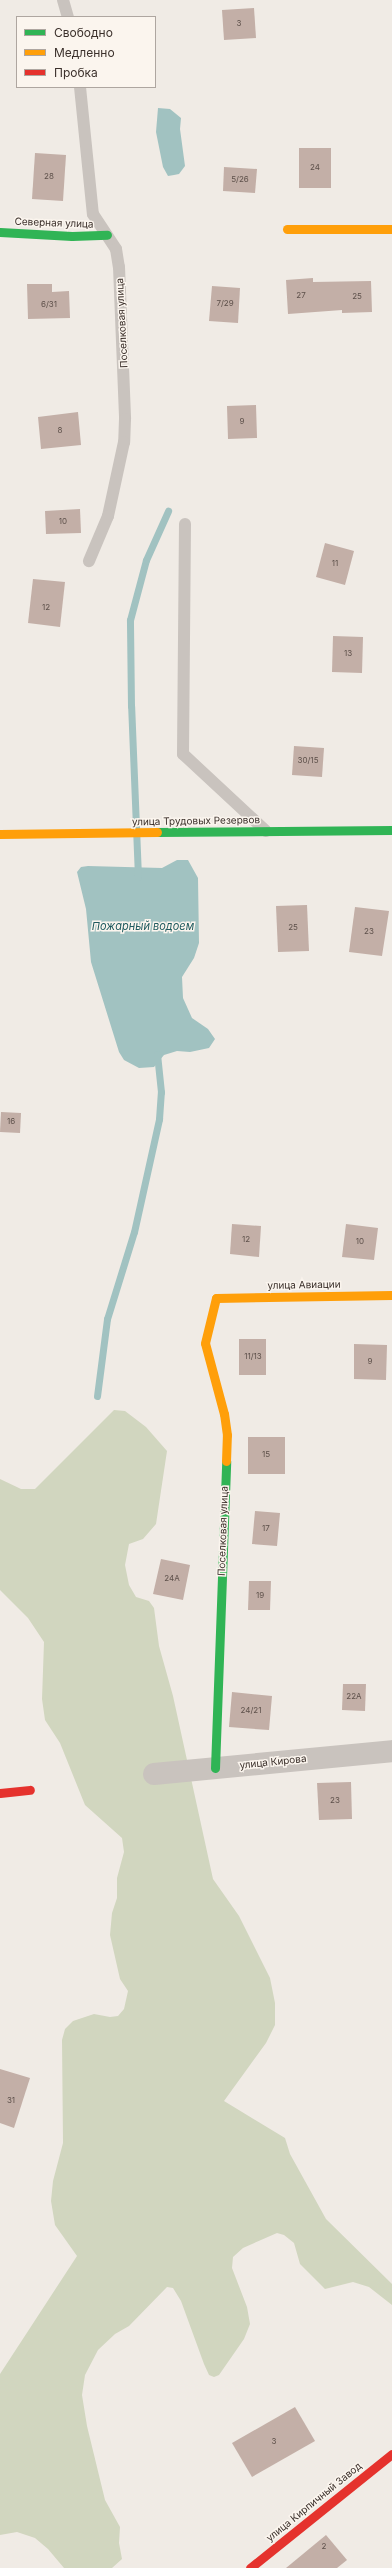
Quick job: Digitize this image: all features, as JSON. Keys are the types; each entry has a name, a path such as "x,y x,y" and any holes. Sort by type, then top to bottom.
{"street":[{"path":"287,229 392,229"},
{"name":"Северная улица","path":"0,232 72,236 107,235"},
{"name":"улица Трудовых Резервов","path":"0,834 392,830"},
{"name":"улица Авиации","path":"216,1298 392,1295"},
{"name":"Поселковая улица","path":"215,1768 227,1436 224,1414 205,1343 207,1328 216,1298"},
{"name":"улица Кирова","path":"154,1774 392,1751"},
{"path":"0,1793 30,1790"},
{"name":"улица Кирпичный Завод","path":"250,2568 392,2454"}],"lane":[{"path":"63,0 68,16"},
{"name":"Поселковая улица","path":"80,88 93,214 116,248 119,267 125,419 124,442 108,516 89,560"},
{"path":"185,524 183,754 266,831"}],"green space":[{"path":"114,1410 125,1411 146,1427 167,1451 156,1524 143,1539 129,1544 125,1565 129,1585 136,1597 149,1601 154,1608 159,1646 173,1696 213,1879 239,1916 270,1978 275,2003 275,2025 266,2043 224,2101 285,2138 290,2154 326,2219 392,2284 392,2305 369,2287 353,2282 325,2289 300,2264 294,2243 284,2235 277,2233 243,2248 233,2257 232,2268 247,2307 250,2324 244,2339 219,2375 214,2377 209,2375 204,2364 181,2301 173,2288 167,2287 129,2326 115,2334 98,2350 85,2375 82,2395 87,2426 105,2500 120,2527 119,2543 122,2559 112,2568 64,2568 48,2549 35,2538 17,2532 0,2535 0,2374 77,2256 55,2225 51,2201 53,2181 63,2143 62,2040 65,2029 73,2021 94,2014 110,2017 118,2016 124,2009 128,1991 120,1979 110,1935 112,1913 117,1898 117,1878 124,1852 122,1838 85,1805 60,1743 45,1720 42,1699 44,1642 28,1618 0,1590 0,1479 21,1489 35,1489"}],"water":[{"path":"158,108 170,109 181,118 180,129 185,166 179,174 168,176 163,167 156,132"},
{"name":"Пожарный водоем","path":"177,860 188,860 198,878 199,943 194,958 182,977 183,998 192,1018 208,1029 215,1039 209,1048 190,1052 177,1051 164,1055 154,1067 139,1068 124,1060 119,1052 91,962 86,909 77,872 81,867 88,866 162,868"}],"building":[{"path":"254,8 256,38 224,40 222,10"},
{"path":"299,148 331,148 331,188 299,188"},
{"path":"35,153 66,155 63,201 32,199"},
{"path":"224,167 257,169 255,193 223,191"},
{"path":"313,278 313,282 371,281 372,312 342,313 342,310 288,314 286,280"},
{"path":"27,284 52,284 52,292 69,291 70,318 28,319"},
{"path":"212,286 240,288 238,323 209,321"},
{"path":"256,405 257,438 228,439 227,406"},
{"path":"78,412 81,445 41,449 38,417"},
{"path":"80,509 81,533 46,534 45,511"},
{"path":"325,543 354,551 345,585 316,577"},
{"path":"33,579 65,582 60,627 28,623"},
{"path":"333,636 363,637 362,673 332,672"},
{"path":"294,746 324,748 322,777 292,775"},
{"path":"307,905 309,951 278,952 276,906"},
{"path":"355,907 389,911 382,956 349,952"},
{"path":"1,1112 21,1113 20,1133 0,1132"},
{"path":"232,1224 261,1226 259,1257 230,1254"},
{"path":"346,1224 378,1228 374,1260 342,1257"},
{"path":"239,1339 266,1339 266,1375 239,1375"},
{"path":"354,1344 387,1345 386,1380 354,1379"},
{"path":"248,1437 285,1437 285,1474 248,1474"},
{"path":"255,1511 280,1513 277,1546 252,1544"},
{"path":"161,1559 190,1565 183,1600 153,1594"},
{"path":"249,1581 271,1581 270,1610 248,1610"},
{"path":"343,1684 366,1684 365,1711 342,1710"},
{"path":"232,1692 272,1696 269,1730 229,1727"},
{"path":"351,1782 352,1819 319,1820 317,1783"},
{"path":"0,2069 30,2078 14,2128 0,2123"},
{"path":"295,2407 315,2441 252,2477 232,2443"},
{"path":"326,2535 347,2560 337,2568 286,2568"}],"waterway":[{"path":"138,877 131,706 130,620 146,560 168,511"},
{"path":"97,1396 107,1319 134,1232 159,1119 161,1092 157,1054"}],"traffic: fast":[{"path":"0,232 72,236 107,235"},
{"path":"157,832 392,830"},
{"path":"215,1768 226,1461"}],"traffic: slow":[{"path":"287,229 392,229"},
{"path":"0,834 157,832"},
{"path":"226,1461 227,1435 224,1414 205,1343 216,1298 392,1295"}],"traffic: jam":[{"path":"0,1793 30,1790"},
{"path":"250,2568 392,2454"}]}
